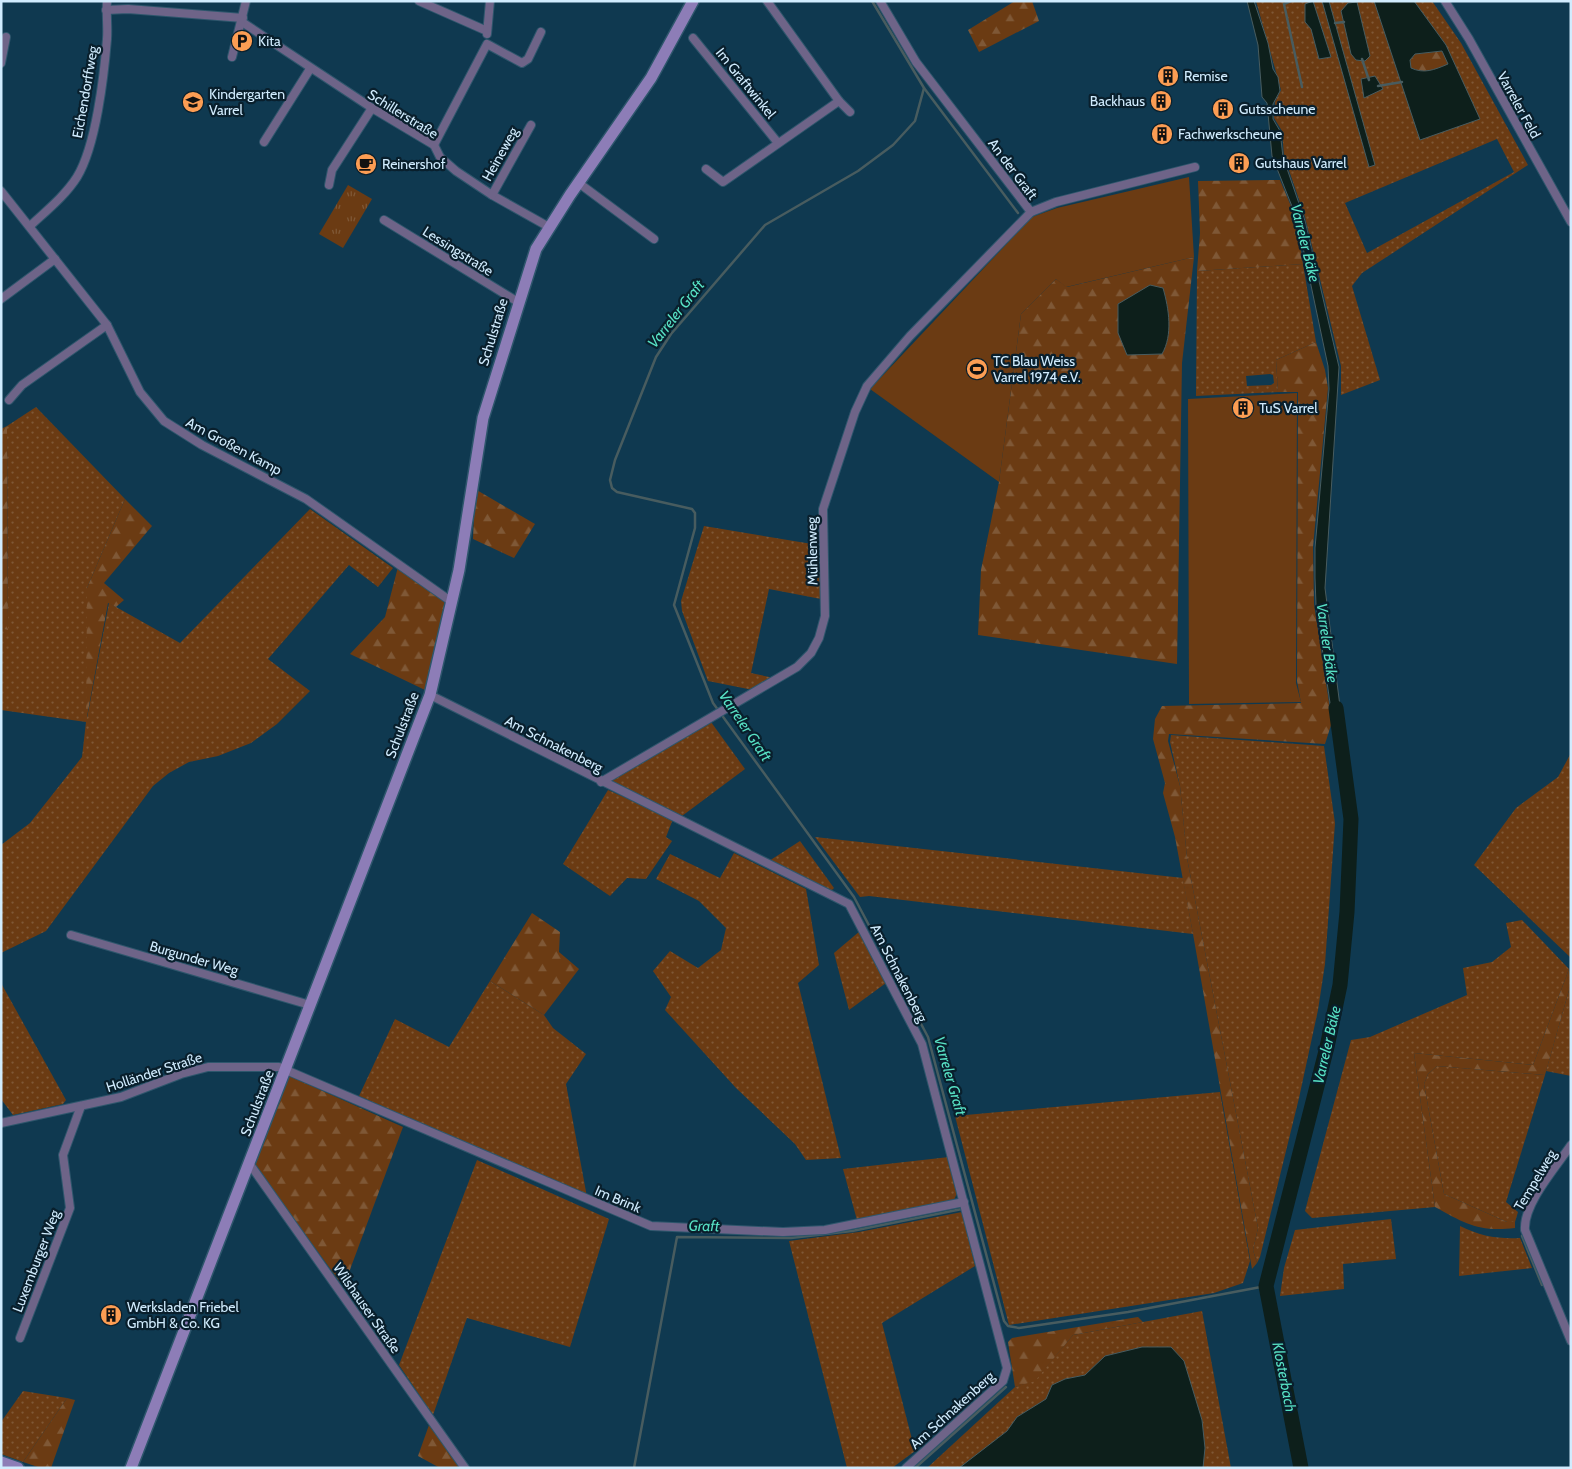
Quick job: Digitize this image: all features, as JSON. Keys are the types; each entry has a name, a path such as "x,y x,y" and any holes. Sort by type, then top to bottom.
{"street":[{"name":"Eichendorffweg","path":"30,226 69,188 78,175 86,154 93,132 104,66 107,37 107,1"},
{"path":"232,57 243,20 246,1"},
{"path":"419,1 487,31"},
{"path":"434,146 487,44 490,1"},
{"name":"Schulstraße","path":"130,1468 430,695 452,602 483,418 518,302 536,250 549,227 651,78 693,1"},
{"path":"767,1 839,101 850,112"},
{"name":"An der Graft","path":"880,1 916,62 1031,212 1056,202 1195,166"},
{"name":"Varreler Feld","path":"1445,1 1467,35 1571,222"},
{"path":"106,10 128,9 243,20"},
{"name":"Schillerstraße","path":"243,20 310,69 434,146 440,157 492,195 549,227"},
{"path":"487,44 522,63 528,60 540,32"},
{"path":"1,64 6,37"},
{"name":"Im Graftwinkel","path":"693,38 778,143"},
{"path":"264,142 310,69"},
{"path":"706,169 723,182 839,101"},
{"path":"329,185 332,170 372,108"},
{"name":"Heineweg","path":"492,195 531,125"},
{"path":"580,184 654,239"},
{"name":"Am Großen Kamp","path":"1,191 107,325 140,392 164,421 210,450 306,499 452,602"},
{"name":"Mühlenweg","path":"601,782 797,667 811,654 819,638 825,616 823,509 855,412 866,386 910,336 1031,212"},
{"name":"Lessingstraße","path":"384,220 518,302"},
{"path":"1,299 55,260"},
{"path":"9,400 22,385 107,325"},
{"name":"Am Schnakenberg","path":"430,695 601,782 849,904 922,1044 1007,1368 1006,1376 906,1468"},
{"name":"Burgunder Weg","path":"71,935 310,1005"},
{"name":"Holländer Straße","path":"1,1123 121,1097 181,1074 208,1066 279,1068 286,1070"},
{"name":"Im Brink","path":"286,1070 651,1226 783,1232 825,1230 964,1202"},
{"name":"Luxemburger Weg","path":"20,1338 70,1208 63,1156 81,1106"},
{"name":"Tempelweg","path":"1571,1145 1540,1190 1524,1220 1525,1230 1567,1324 1571,1341"},
{"name":"Wilshauser Straße","path":"249,1163 458,1464 465,1468"},
{"path":"1,1462 18,1468"}],"green space":[{"path":"1015,1 1032,1 1039,21 979,52 968,30"},
{"path":"1256,1 1313,1 1322,1 1369,166 1329,1 1374,1 1420,140 1446,45 1414,1 1432,1 1461,43 1528,165 1362,273 1352,286 1380,380 1341,395 1341,366 1305,217 1284,156 1282,131 1274,118 1275,102 1281,90","holes":["1313,1 1331,57 1319,59 1311,29","1497,139 1514,172 1367,253 1345,203"]},
{"path":"1442,51 1448,64 1439,68 1421,71 1411,68 1410,60 1415,54"},
{"path":"1189,177 1194,257 1066,287 1056,279 1021,314 999,482 870,389 1032,217 1057,208"},
{"path":"1280,180 1296,218 1303,264 1197,271 1200,233 1198,181"},
{"path":"348,185 372,199 343,248 319,234"},
{"path":"1194,257 1182,363 1177,664 978,635 981,570 999,482 1021,314 1056,279 1067,287"},
{"path":"1303,264 1316,342 1276,360 1278,392 1196,396 1197,271","holes":["1273,375 1274,383 1271,385 1247,386 1246,376"]},
{"path":"1316,342 1325,370 1328,388 1313,547 1314,604 1332,722 1325,744 1169,734 1168,741 1180,786 1187,858 1258,1228 1253,1250 1257,1263 1252,1269 1175,837 1163,793 1165,783 1153,739 1155,719 1162,706 1301,703 1297,681 1298,392 1278,392 1276,360"},
{"path":"1297,393 1296,683 1301,702 1189,704 1188,399"},
{"path":"36,407 125,499 87,588 87,718 109,603 180,643 310,509 393,568 378,587 349,565 268,659 310,691 277,724 251,743 218,756 189,762 169,773 153,786 46,931 1,953 1,845 30,823 82,757 86,722 1,710 1,628 8,629 7,426"},
{"path":"7,426 8,630 1,628 1,429"},
{"path":"475,489 535,524 514,558 473,539"},
{"path":"125,499 152,526 104,583 124,600 116,607 108,603 86,722 87,588"},
{"path":"704,526 818,545 821,599 769,589 751,673 774,678 753,690 708,681 682,611 681,601"},
{"path":"398,567 449,603 425,690 350,654 385,617"},
{"path":"711,722 745,769 682,816 607,779"},
{"path":"1171,735 1324,746 1335,823 1325,964 1318,1010 1299,1098 1257,1263 1253,1250 1258,1228 1187,858 1180,786 1170,742"},
{"path":"1571,753 1571,958 1474,865 1516,808 1558,777"},
{"path":"608,790 673,819 666,837 672,841 646,879 627,878 610,896 563,864"},
{"path":"815,837 1183,878 1193,934 869,896 860,897"},
{"path":"800,841 834,888 831,891 769,861"},
{"path":"734,853 806,889 819,965 798,983 841,1158 806,1160 795,1144 736,1088 665,1010 671,997 653,971 670,951 698,968 721,950 726,928 699,901 656,879 670,854 720,878"},
{"path":"532,913 560,932 559,952 579,969 544,1015 490,981"},
{"path":"1522,920 1569,969 1533,1065 1414,1053 1435,1207 1312,1218 1305,1211 1351,1040 1370,1037 1467,995 1463,968 1492,962 1511,947 1506,923"},
{"path":"860,931 886,983 849,1010 834,953"},
{"path":"1569,969 1571,983 1545,1075 1437,1066 1428,1074 1424,1084 1444,1194 1507,1222 1515,1222 1515,1228 1482,1228 1464,1222 1435,1207 1414,1053 1533,1065"},
{"path":"490,981 544,1015 553,1028 586,1054 566,1084 587,1197 359,1096 395,1019 449,1047"},
{"path":"1,983 66,1100 63,1104 13,1115 1,1099"},
{"path":"1571,983 1571,1076 1546,1071"},
{"path":"1437,1066 1545,1075 1506,1202 1518,1212 1515,1222 1507,1222 1444,1194 1424,1084 1428,1074"},
{"path":"287,1075 403,1127 348,1275 340,1282 254,1165"},
{"path":"1220,1092 1250,1261 1243,1283 1214,1293 1009,1325 955,1116"},
{"path":"949,1157 958,1191 954,1200 857,1220 843,1169"},
{"path":"477,1160 609,1219 570,1347 467,1318 433,1415 399,1365"},
{"path":"962,1212 975,1266 882,1323 915,1451 892,1468 847,1468 789,1241 859,1232"},
{"path":"1391,1219 1396,1259 1343,1264 1344,1289 1280,1296 1284,1268 1295,1230"},
{"path":"1460,1226 1489,1236 1520,1238 1532,1268 1459,1276"},
{"path":"1202,1311 1231,1468 1203,1468 1205,1448 1202,1420 1171,1347 1142,1347 1105,1356 1085,1375 1065,1379 1046,1399 1017,1417 1007,1431 959,1468 927,1468 1015,1387 1035,1380 1073,1335"},
{"path":"1138,1317 1143,1322 1073,1335 1035,1381 1015,1387 1008,1342 1012,1338"},
{"path":"23,1391 67,1398 23,1462 1,1454 1,1422"},
{"path":"67,1398 75,1400 51,1468 41,1468 23,1462"},
{"path":"429,1425 462,1468 440,1468 418,1456"}],"water":[{"path":"1247,1 1254,1 1268,43 1273,69 1278,77 1280,91 1273,104 1273,119 1280,131 1283,157 1305,221 1339,367 1325,588 1342,722 1338,729 1333,724 1316,605 1315,578 1315,548 1329,389 1328,366 1297,219 1272,156 1267,103 1262,97 1258,45"},
{"path":"1313,1 1331,57 1319,59 1311,29 1305,22 1305,4"},
{"path":"1322,1 1329,1 1375,165 1369,167"},
{"path":"1374,1 1414,1 1446,45 1480,119 1420,140","holes":["1442,51 1448,64 1420,71 1411,68 1410,60 1415,54"]},
{"path":"1357,2 1370,56 1365,61 1356,60 1351,54 1341,11 1348,3"},
{"path":"1375,76 1383,89 1364,98 1361,79"},
{"path":"1150,285 1163,288 1169,322 1168,339 1162,354 1127,355 1118,333 1118,304"},
{"path":"1142,1347 1171,1347 1184,1361 1202,1420 1205,1448 1203,1468 959,1468 1007,1431 1017,1417 1046,1399 1052,1385 1065,1379 1085,1375 1105,1356"}],"waterway":[{"name":"Varreler Graft","path":"872,1 924,88 915,121 893,145 858,171 765,225 671,334 656,357 615,460 610,480 612,488 617,492 692,509 695,513 695,528 674,605 713,703 854,897 928,1037 1004,1321 1008,1326 1019,1328 1128,1312 1266,1286"},
{"path":"1291,1 1284,4 1302,87"},
{"path":"1335,23 1344,22"},
{"path":"1362,59 1369,80"},
{"path":"1378,86 1402,82"},
{"path":"924,88 1018,213"},
{"name":"Varreler Bäke","path":"1301,1468 1266,1286 1327,1047 1340,985 1347,912 1351,819 1336,708"},
{"name":"Graft","path":"634,1468 677,1237 791,1238 852,1231 962,1209"},
{"path":"1522,1236 1542,1285"},
{"path":"915,1468 1006,1387"}],"place":[{"name":"Kita","path":"242,41"},
{"name":"Remise","path":"1168,76"},
{"name":"Backhaus","path":"1161,101"},
{"name":"Kindergarten Varrel","path":"193,102"},
{"name":"Gutsscheune","path":"1223,109"},
{"name":"Fachwerkscheune","path":"1162,134"},
{"name":"Gutshaus Varrel","path":"1239,163"},
{"name":"Reinershof","path":"366,164"},
{"name":"TC Blau Weiss Varrel 1974 e.V.","path":"977,369"},
{"name":"TuS Varrel","path":"1243,408"},
{"name":"Werksladen Friebel GmbH & Co. KG","path":"111,1315"}],"water label":[{"name":"Klosterbach","path":"1284,1377"}]}
